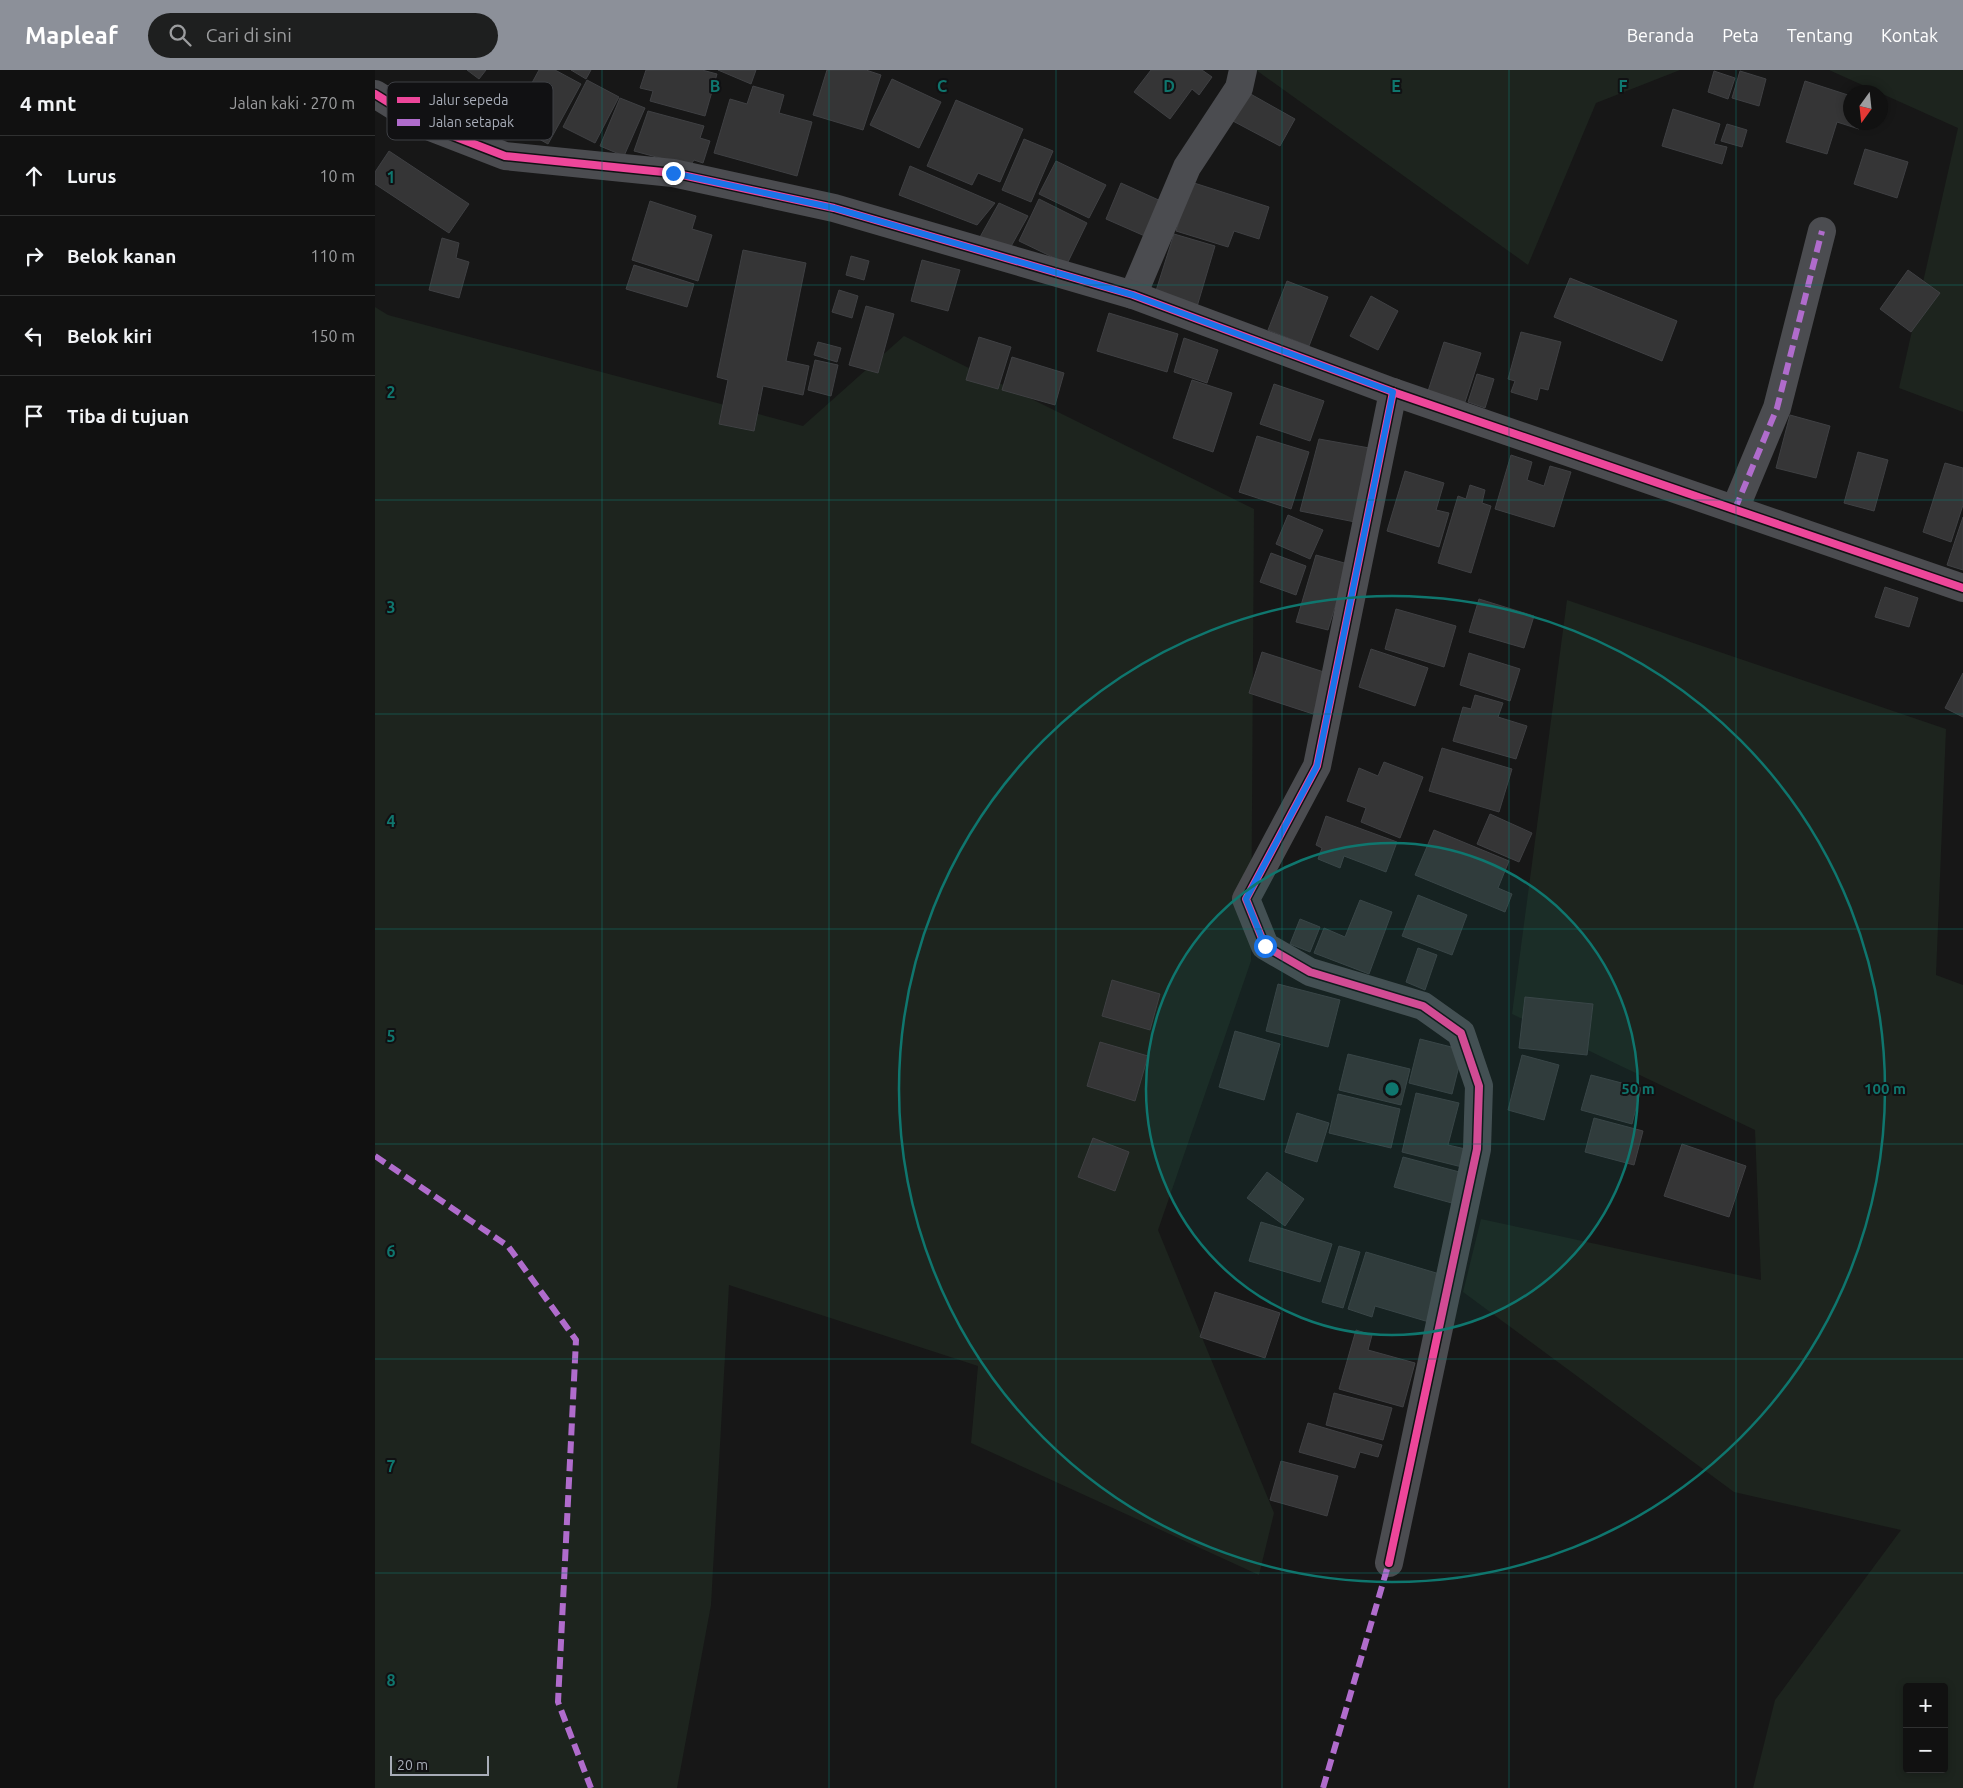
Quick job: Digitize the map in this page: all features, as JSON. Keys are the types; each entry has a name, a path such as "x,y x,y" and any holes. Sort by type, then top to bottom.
{"street":[{"path":"1133,295 1187,167 1239,88 1243,70"},
{"path":"375,94 387,101"},
{"path":"464,140 505,156 673,173 834,208 1133,295 1393,392 1735,508 1963,588"},
{"path":"1735,508 1777,408 1822,232"},
{"path":"1389,1563 1477,1149 1479,1086 1461,1033 1423,1006 1311,972 1265,946 1246,899 1317,766 1393,392"}],"shaded area":[{"path":"1256,70 1680,70 1596,103 1528,265"},
{"path":"1829,70 1963,70 1963,412 1899,388 1958,128 1888,97 1888,85 1862,85"},
{"path":"375,307 388,315 803,426 904,336 1254,509 1251,961 1158,1230 1274,1513 1259,1575 971,1443 978,1366 729,1285 711,1605 677,1788 375,1788"},
{"path":"1567,600 1946,729 1936,975 1963,985 1963,1788 1753,1788 1775,1700 1901,1530 1734,1492 1463,1292 1481,1219 1761,1280 1755,1130 1512,1014"}],"building":[{"path":"467,70 486,70 479,79"},
{"path":"539,70 555,70 581,84 553,135 553,82 532,82"},
{"path":"571,70 591,70 586,79"},
{"path":"646,70 702,70 717,74 705,116 650,101 653,91 640,88"},
{"path":"718,70 756,70 751,84"},
{"path":"827,70 866,70 881,75 863,130 813,115"},
{"path":"1151,70 1202,70 1212,77 1199,95 1192,89 1170,119 1134,92"},
{"path":"1714,71 1735,78 1728,99 1708,92"},
{"path":"1740,71 1766,79 1759,106 1732,98"},
{"path":"892,79 941,102 919,148 870,125"},
{"path":"587,80 619,97 595,143 563,127"},
{"path":"1805,81 1843,93 1843,124 1837,122 1827,154 1786,142"},
{"path":"753,86 784,95 779,113 812,122 797,176 714,153 730,99 747,104"},
{"path":"1247,92 1295,119 1280,146 1231,120"},
{"path":"620,98 645,108 624,156 600,146"},
{"path":"956,100 1023,129 1000,182 978,173 972,185 927,166"},
{"path":"1673,109 1720,124 1714,144 1727,147 1722,164 1662,146"},
{"path":"648,111 704,126 700,138 710,141 703,163 694,160 690,166 634,151"},
{"path":"1727,124 1747,130 1742,147 1721,141"},
{"path":"1024,139 1053,151 1031,202 1002,190"},
{"path":"541,140 550,140 548,144"},
{"path":"1865,149 1908,162 1897,198 1854,184"},
{"path":"389,151 469,204 449,233 375,184 375,172"},
{"path":"1056,161 1106,185 1089,218 1039,194"},
{"path":"910,166 995,203 977,225 899,195"},
{"path":"1191,182 1269,207 1259,239 1234,231 1228,247 1176,231"},
{"path":"1121,183 1163,202 1147,237 1106,219"},
{"path":"1039,199 1087,223 1067,264 1019,241"},
{"path":"650,201 696,216 692,229 712,235 698,281 632,260"},
{"path":"999,203 1028,216 1009,250 980,237"},
{"path":"1174,234 1215,246 1196,310 1154,297"},
{"path":"442,238 459,243 456,258 469,262 459,298 429,290"},
{"path":"743,250 806,263 786,361 809,366 803,395 763,386 754,431 719,424 728,380 717,377"},
{"path":"851,256 869,261 864,280 846,275"},
{"path":"922,260 960,270 948,311 911,301"},
{"path":"634,265 694,284 687,307 626,289"},
{"path":"1908,270 1940,293 1911,332 1880,309"},
{"path":"1570,278 1677,321 1662,361 1554,317"},
{"path":"1287,281 1328,297 1309,346 1268,330"},
{"path":"839,290 858,296 852,318 832,312"},
{"path":"1371,296 1398,311 1378,350 1350,336"},
{"path":"866,306 894,314 878,373 849,365"},
{"path":"1109,313 1178,334 1167,372 1097,351"},
{"path":"1521,332 1561,342 1548,390 1540,388 1537,400 1511,392 1515,381 1508,379"},
{"path":"979,337 1011,347 998,389 966,380"},
{"path":"1184,338 1218,350 1207,383 1174,372"},
{"path":"818,342 841,348 837,362 814,355"},
{"path":"1444,342 1481,353 1465,402 1428,391"},
{"path":"1012,357 1064,373 1055,405 1002,390"},
{"path":"815,360 838,365 831,396 808,390"},
{"path":"1477,374 1494,379 1485,408 1468,402"},
{"path":"1192,380 1232,393 1213,452 1173,438"},
{"path":"1274,384 1324,401 1310,441 1260,424"},
{"path":"1790,415 1830,426 1816,478 1776,468"},
{"path":"1257,436 1309,452 1291,509 1239,492"},
{"path":"1319,439 1375,449 1355,522 1300,511"},
{"path":"1858,452 1888,460 1874,511 1844,503"},
{"path":"1511,455 1532,462 1527,480 1544,486 1550,466 1571,472 1554,527 1495,509"},
{"path":"1945,463 1963,468 1963,505 1951,542 1923,532"},
{"path":"1405,471 1444,483 1436,510 1449,513 1439,547 1387,531"},
{"path":"1470,485 1485,490 1482,503 1491,506 1471,573 1438,563 1458,496 1466,499"},
{"path":"1288,515 1323,530 1310,559 1276,544"},
{"path":"1963,517 1963,570 1947,565"},
{"path":"1271,553 1306,566 1296,595 1260,582"},
{"path":"1316,555 1348,564 1328,630 1296,622"},
{"path":"1885,587 1918,598 1909,627 1875,617"},
{"path":"1479,599 1534,616 1524,648 1469,632"},
{"path":"1396,609 1456,626 1444,667 1385,649"},
{"path":"1371,649 1428,668 1415,706 1359,687"},
{"path":"1262,652 1327,673 1313,714 1249,693"},
{"path":"1469,653 1520,669 1510,701 1460,685"},
{"path":"1963,673 1963,717 1945,708"},
{"path":"1475,695 1503,703 1498,717 1527,726 1516,759 1453,741 1463,707 1471,709"},
{"path":"1442,748 1512,769 1499,812 1429,791"},
{"path":"1384,762 1423,777 1400,838 1361,822 1366,808 1347,801 1359,768 1378,776"},
{"path":"1490,814 1532,833 1519,862 1477,844"},
{"path":"1326,816 1397,842 1386,872 1344,856 1340,868 1318,859 1322,848 1316,845"},
{"path":"1434,830 1509,861 1498,888 1512,894 1505,912 1415,875"},
{"path":"1418,895 1467,915 1452,955 1402,936"},
{"path":"1360,900 1392,912 1369,974 1314,953 1324,928 1345,937"},
{"path":"1300,919 1320,927 1310,952 1290,944"},
{"path":"1418,948 1437,955 1425,990 1406,982"},
{"path":"1112,980 1160,994 1150,1030 1102,1016"},
{"path":"1278,984 1340,1000 1328,1047 1266,1031"},
{"path":"1525,997 1593,1004 1587,1055 1519,1048"},
{"path":"1235,1031 1280,1044 1264,1100 1219,1087"},
{"path":"1420,1039 1463,1050 1452,1094 1409,1083"},
{"path":"1100,1042 1148,1056 1135,1101 1087,1086"},
{"path":"1348,1054 1410,1069 1401,1105 1339,1090"},
{"path":"1522,1055 1559,1065 1544,1120 1508,1110"},
{"path":"1591,1075 1641,1088 1632,1124 1581,1110"},
{"path":"1416,1093 1459,1103 1448,1145 1470,1150 1466,1168 1402,1152"},
{"path":"1338,1094 1400,1109 1391,1148 1329,1133"},
{"path":"1297,1113 1329,1123 1317,1162 1285,1152"},
{"path":"1594,1118 1643,1131 1634,1165 1585,1152"},
{"path":"1093,1138 1129,1152 1115,1191 1078,1177"},
{"path":"1682,1144 1746,1166 1729,1217 1664,1196"},
{"path":"1403,1157 1467,1174 1459,1205 1394,1187"},
{"path":"1267,1172 1304,1199 1285,1226 1247,1198"},
{"path":"1261,1222 1332,1244 1320,1282 1249,1261"},
{"path":"1339,1246 1360,1252 1343,1308 1322,1302"},
{"path":"1366,1252 1443,1275 1429,1322 1375,1306 1372,1317 1348,1309"},
{"path":"1215,1292 1280,1313 1265,1358 1200,1337"},
{"path":"1356,1330 1372,1335 1368,1350 1415,1363 1403,1407 1339,1389"},
{"path":"1334,1393 1392,1408 1383,1440 1326,1425"},
{"path":"1308,1423 1382,1445 1378,1457 1360,1452 1355,1468 1299,1452"},
{"path":"1281,1461 1338,1476 1327,1516 1270,1500"}],"marked path":[{"path":"1735,509 1777,408 1822,231"},
{"path":"375,1156 508,1246 576,1340 558,1702 591,1788"},
{"path":"1323,1788 1390,1559"}],"cycle path":[{"path":"375,94 387,101"},
{"path":"464,140 505,156 673,173 834,208 1133,295 1393,392 1963,588"},
{"path":"1389,1563 1477,1149 1479,1086 1461,1033 1423,1006 1310,972 1265,946 1246,899 1317,766 1393,392"}],"route":[{"path":"673,173 834,208 1133,295 1393,392 1317,766 1246,899 1265,946"}]}
